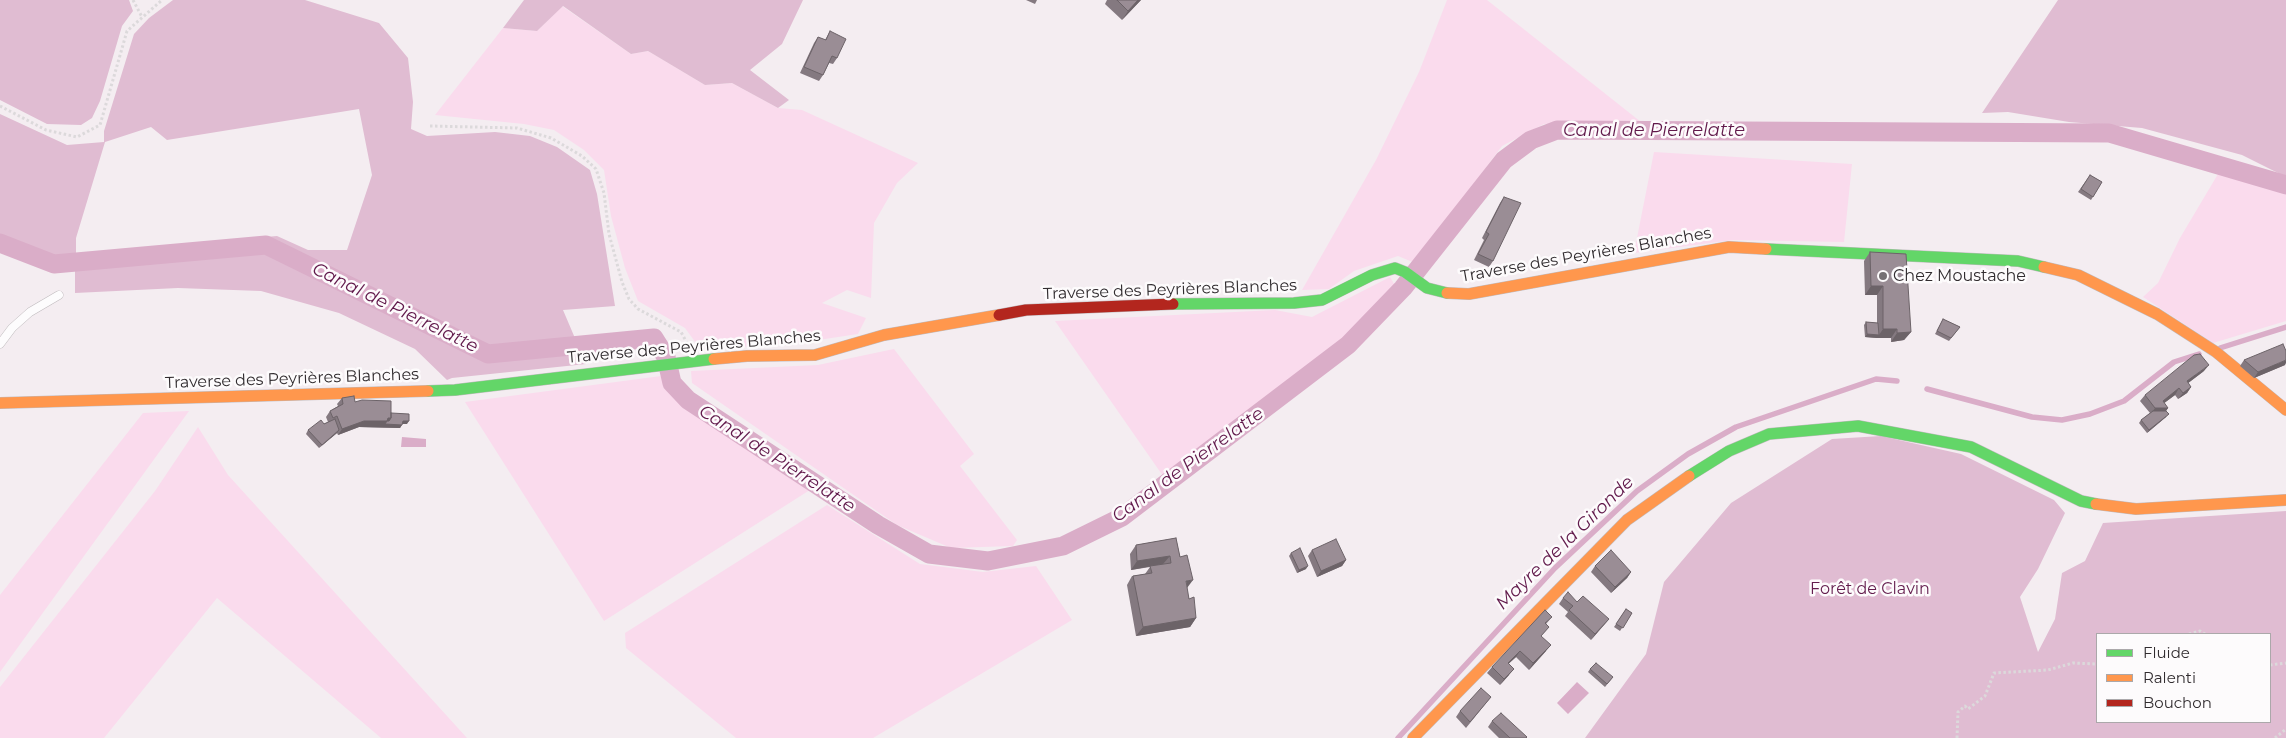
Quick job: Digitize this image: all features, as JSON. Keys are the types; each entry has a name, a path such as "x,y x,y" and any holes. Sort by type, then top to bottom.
{"street":[{"name":"Traverse des Peyrières Blanches","path":"0,402 145,400 455,390 654,365 747,356 815,355 884,335 1026,310 1136,304 1294,304 1322,300 1372,275 1395,268 1405,272 1427,288 1442,293 1469,294 1728,247 2018,261 2078,275 2156,314 2216,352 2286,410"},
{"path":"1413,738 1627,520 1694,472 1729,451 1769,434 1858,426 1971,448 2081,500 2104,506 2136,509 2286,500"}],"lane":[{"path":"0,344 12,328 30,312 60,296"}],"path":[{"path":"133,0 142,17"},
{"path":"0,106 46,130 77,137 100,125 127,31 162,0"},
{"path":"430,126 517,128 551,138 582,156 596,169 604,193 612,243 622,282 629,299 638,309 681,332 690,348 687,362"},
{"path":"1957,738 1958,712 1965,706 1968,709 1985,696 1994,673 2048,670 2073,663 2096,664"},
{"path":"2271,665 2286,663"},
{"path":"2275,738 2286,729"}],"shaded area":[{"path":"1447,0 1487,0 1641,122 1544,124 1502,146 1415,263 1398,256 1354,271 1329,289 1302,290 1376,160 1419,72"},
{"path":"562,6 631,54 648,51 705,85 732,83 778,108 802,110 918,163 897,183 874,223 871,298 847,290 822,303 866,318 858,334 805,342 701,350 685,328 638,301 625,268 611,216 604,170 584,150 554,130 524,124 435,115 503,28 537,31"},
{"path":"1654,152 1852,164 1844,242 1733,240 1634,253"},
{"path":"2218,174 2286,192 2286,321 2213,343 2143,297 2158,283 2180,238"},
{"path":"1390,277 1396,287 1333,351 1232,422 1163,476 1055,321 1275,310 1312,317"},
{"path":"894,349 974,454 960,466 1017,540 1013,546 951,548 897,525 692,383 691,371 818,365"},
{"path":"661,376 671,393 813,488 604,621 465,402"},
{"path":"189,411 0,672 0,595 143,413"},
{"path":"198,427 228,475 467,738 381,738 217,598 104,738 0,738 0,687 155,491"},
{"path":"402,437 426,439 426,447 401,447"},
{"path":"827,505 920,564 983,572 1036,566 1072,620 873,738 736,738 626,648 625,633"},
{"path":"1577,682 1589,693 1568,714 1557,703"}],"green space":[{"path":"0,0 129,0 133,11 122,26 100,101 92,118 81,125 47,124 0,100"},
{"path":"173,0 305,0 379,23 408,58 413,102 411,129 427,136 495,132 530,136 557,147 590,170 597,194 615,306 563,310 586,364 447,380 415,349 339,313 261,291 178,288 75,293 75,267 82,267 80,253 277,236 308,250 347,250 372,175 359,109 167,140 151,127 105,142 76,238 76,256 57,257 0,235 0,114 67,145 104,142 104,131 134,34 149,18"},
{"path":"524,0 803,0 782,44 750,70 789,100 778,108 732,83 705,85 648,51 631,54 563,6 537,31 503,28"},
{"path":"2058,0 2286,0 2286,177 2242,155 2142,128 2069,122 2008,112 1982,113"},
{"name":"Forêt de Clavin","path":"1881,436 1961,454 2054,500 2065,513 2038,569 2020,597 2038,652 2055,619 2062,573 2085,561 2103,523 2286,511 2286,738 1585,738 1646,654 1664,582 1731,503 1832,439"}],"building":[{"path":"1117,0 1138,0 1128,11"},
{"path":"830,31 846,39 837,58 832,56 823,75 804,67 818,37 826,40"},
{"path":"2090,175 2102,182 2093,197 2081,189"},
{"path":"1504,197 1521,203 1493,261 1478,254 1489,234 1486,232"},
{"path":"1870,252 1906,254 1911,332 1897,333 1897,329 1883,329 1883,286 1871,286"},
{"path":"1943,319 1960,327 1951,338 1937,331"},
{"path":"1866,322 1878,323 1879,335 1867,334"},
{"path":"2283,344 2286,351 2286,360 2258,372 2244,360"},
{"path":"2200,354 2209,365 2187,381 2191,387 2183,393 2179,388 2163,401 2168,408 2155,408 2145,395 2194,355"},
{"path":"354,396 355,402 362,400 391,401 391,418 388,418 387,421 364,421 342,429 337,416 333,418 330,411 343,404 342,398"},
{"path":"2153,411 2166,411 2169,414 2149,430 2141,420"},
{"path":"391,413 409,414 409,421 403,421 402,425 385,424 391,418"},
{"path":"335,419 339,430 322,445 308,430 321,420 324,424"},
{"path":"1176,538 1180,557 1187,555 1193,580 1186,581 1189,599 1194,597 1196,618 1143,627 1133,576 1152,573 1150,566 1171,563 1170,556 1137,561 1136,545"},
{"path":"1336,539 1346,560 1321,571 1312,550"},
{"path":"1300,548 1308,566 1299,570 1291,553"},
{"path":"1611,550 1631,572 1615,587 1595,566"},
{"path":"1568,592 1577,602 1583,596 1609,619 1595,634 1569,610 1573,606 1563,598"},
{"path":"1626,609 1632,613 1623,628 1616,624"},
{"path":"1545,610 1552,617 1545,623 1549,627 1541,636 1551,645 1533,663 1520,651 1508,663 1514,669 1504,679 1492,667"},
{"path":"1596,663 1613,677 1607,684 1590,669"},
{"path":"1481,688 1491,697 1470,722 1460,711"},
{"path":"1501,713 1527,737 1510,738 1492,721"}],"waterway":[{"name":"Canal de Pierrelatte","path":"0,243 54,264 266,245 488,354 654,338 666,357 672,383 688,400 878,525 929,554 988,561 1063,546 1122,517 1348,345 1403,288 1504,160 1531,140 1557,130 2109,133 2286,185"},
{"name":"Mayre de la Gironde","path":"2220,348 2286,327"},
{"name":"Mayre de la Gironde","path":"1927,389 2032,417 2062,420 2090,414 2124,401 2174,362 2199,354"},
{"name":"Mayre de la Gironde","path":"1398,738 1555,568 1637,491 1688,454 1736,427 1876,379 1897,381"}],"traffic: fast":[{"path":"1766,249 2018,261 2044,267"},
{"path":"1173,304 1294,303 1322,300 1372,275 1395,268 1405,272 1427,288 1447,293"},
{"path":"428,391 455,390 714,359"},
{"path":"1689,476 1729,451 1769,434 1858,426 1971,447 2081,501 2096,504"}],"traffic: slow":[{"path":"1447,293 1469,294 1729,247 1766,249"},
{"path":"2044,267 2078,275 2157,314 2216,352 2286,410"},
{"path":"714,359 747,356 815,355 884,335 999,315"},
{"path":"0,403 428,391"},
{"path":"1413,738 1627,520 1689,476"},
{"path":"2096,504 2136,509 2286,500"}],"traffic: jam":[{"path":"999,315 1026,310 1173,304"}],"place":[{"name":"Chez Moustache","path":"1883,276"}]}
